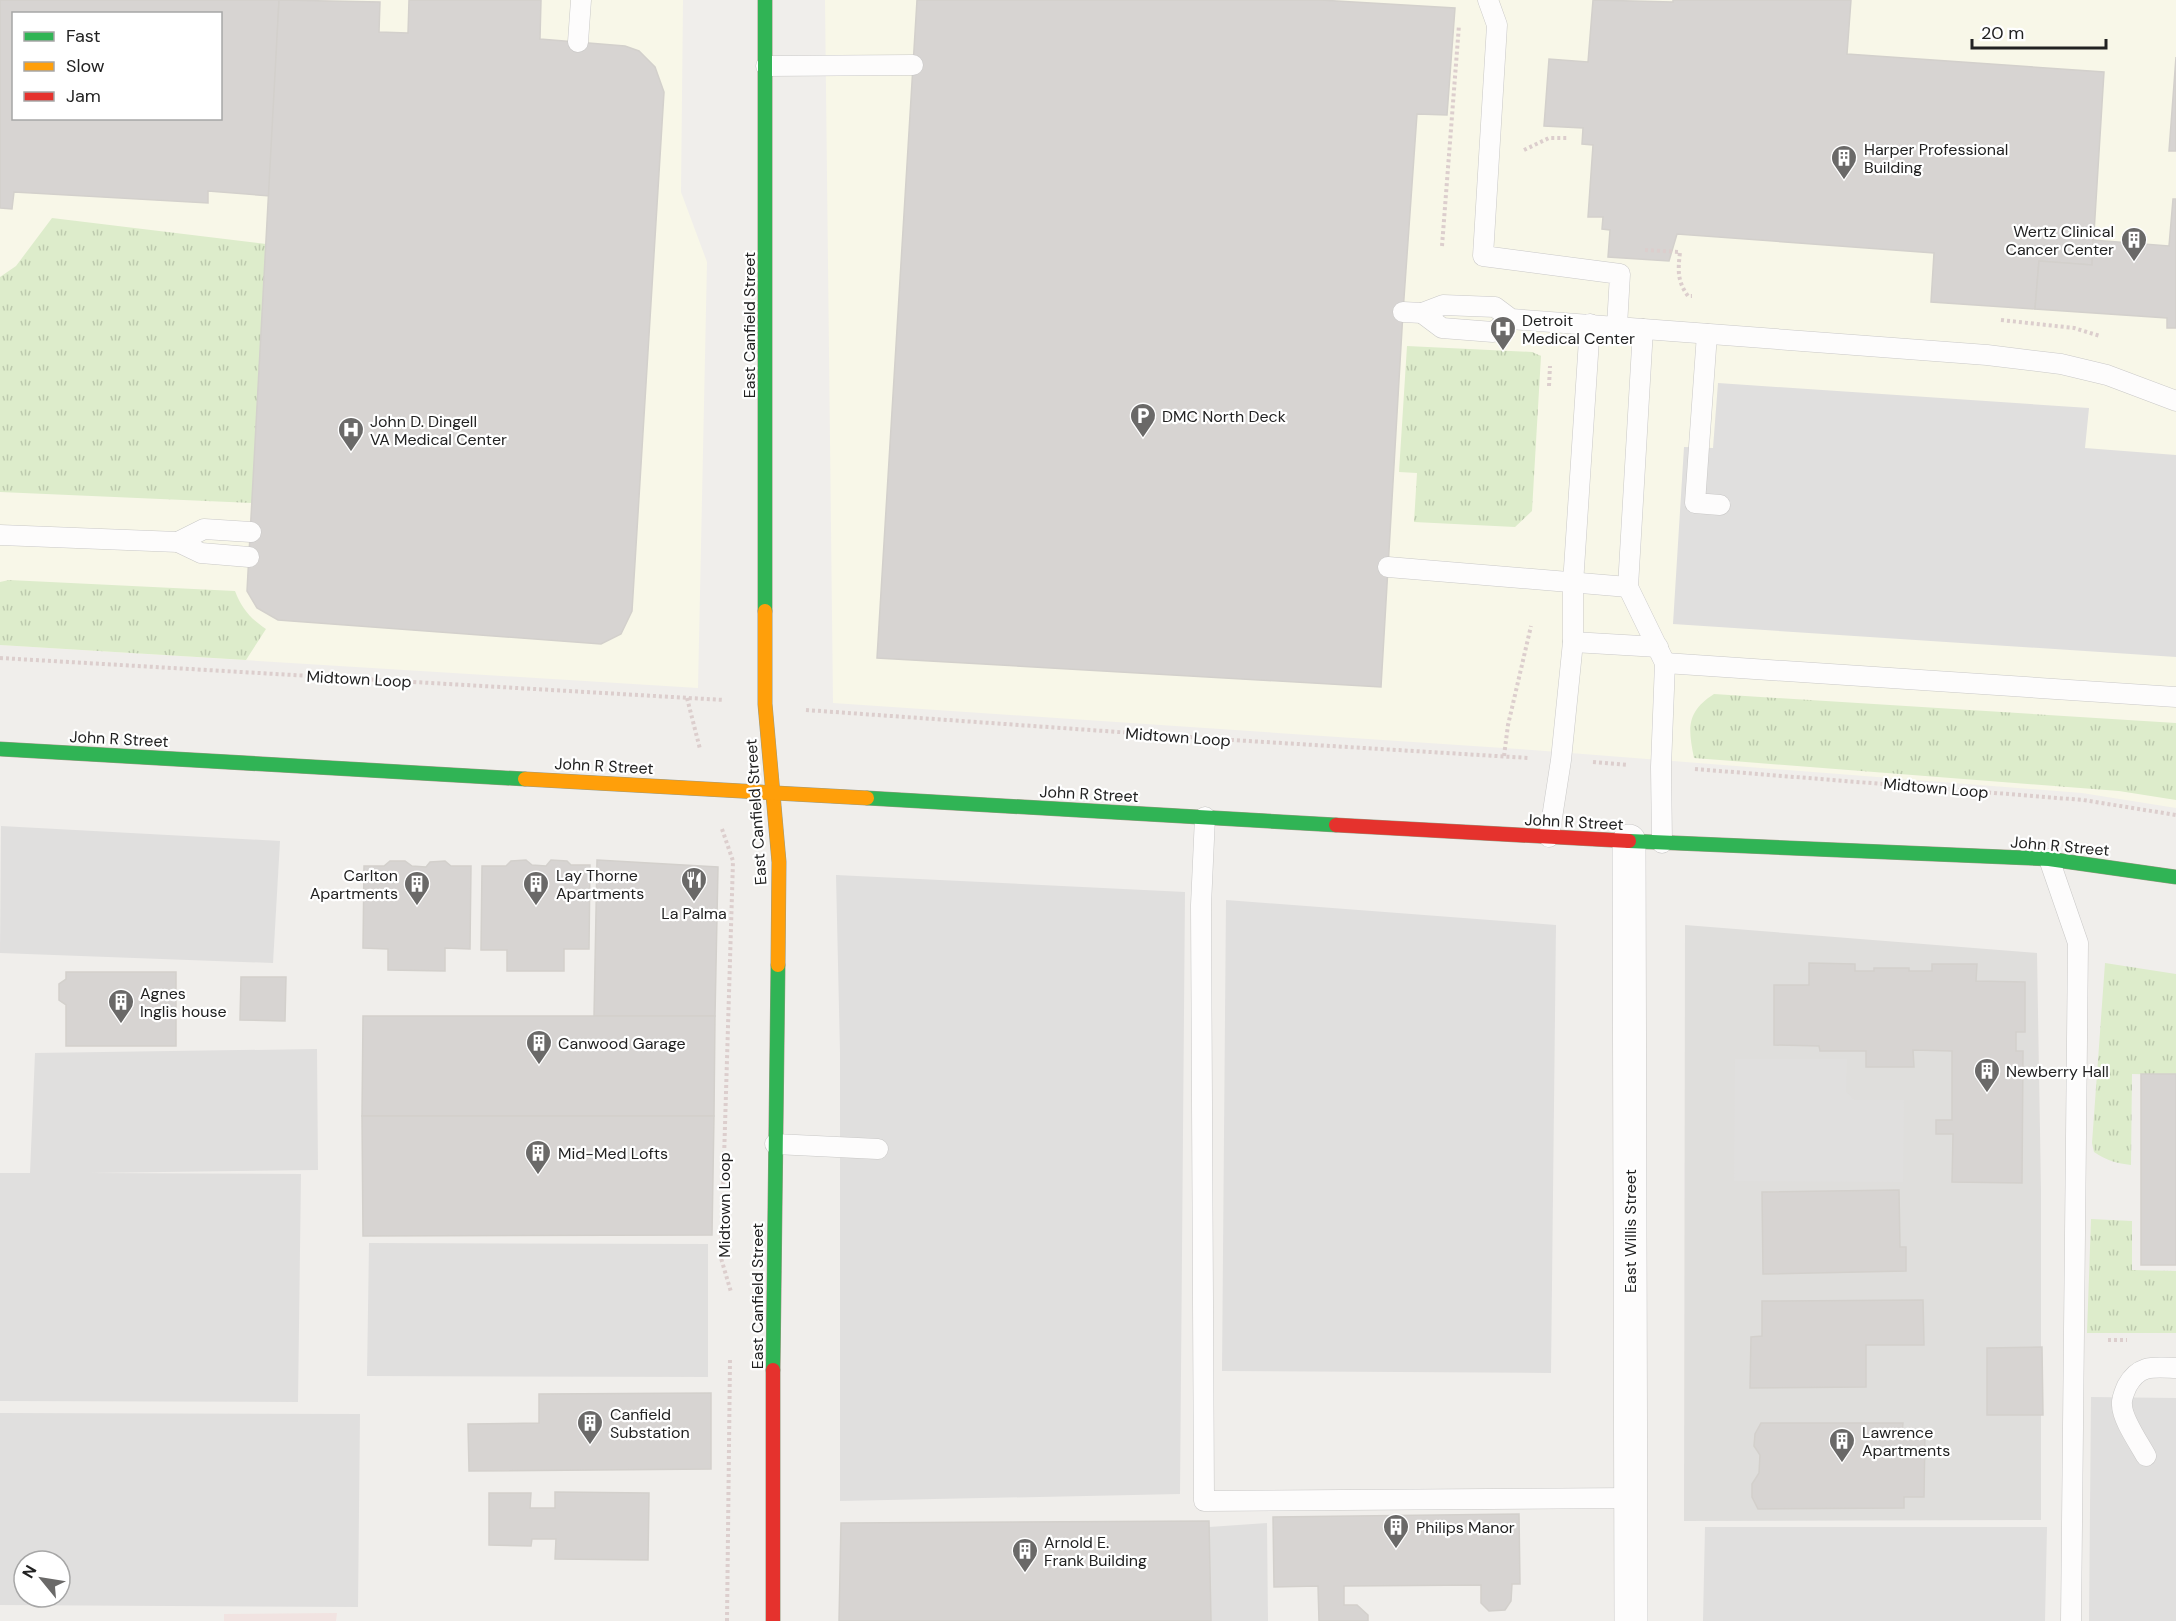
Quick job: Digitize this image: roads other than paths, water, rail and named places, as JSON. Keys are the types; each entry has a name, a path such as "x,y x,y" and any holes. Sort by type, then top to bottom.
{"street":[{"name":"East Canfield Street","path":"765,0 765,704 779,862 772,1621"},
{"name":"John R Street","path":"0,749 1549,837 2049,860 2176,877"},
{"name":"East Willis Street","path":"1629,841 1631,1621"}],"lane":[{"path":"578,42 581,0"},
{"path":"1488,0 1497,25 1483,256 1620,274 1617,326"},
{"path":"766,66 913,65"},
{"path":"1413,313 1443,304 1495,307 1511,319 1987,356 2061,364 2107,375 2176,401"},
{"path":"1549,837 1562,760 1573,642 1573,584 1590,324"},
{"path":"1643,329 1628,587 1661,655 1662,843"},
{"path":"1707,334 1695,503 1720,505"},
{"path":"178,542 204,530 250,532"},
{"path":"0,535 178,542 201,553 249,557"},
{"path":"1388,567 1628,587"},
{"path":"1573,642 1661,655 2176,697"},
{"path":"1205,817 1201,905 1204,1501 1631,1498"},
{"path":"2049,860 2078,943 2071,1621"},
{"path":"775,1144 879,1149"},
{"path":"2146,1456 2126,1419 2122,1405 2125,1389 2133,1376 2143,1369 2176,1368"}],"place":[{"name":"Harper Professional Building","path":"1844,181"},
{"name":"Wertz Clinical Cancer Center","path":"2134,263"},
{"name":"Detroit Medical Center","path":"1503,352"},
{"name":"DMC North Deck","path":"1143,439"},
{"name":"John D. Dingell VA Medical Center","path":"351,453"},
{"name":"La Palma","path":"694,903"},
{"name":"Carlton Apartments","path":"417,907"},
{"name":"Lay Thorne Apartments","path":"536,907"},
{"name":"Agnes Inglis house","path":"121,1025"},
{"name":"Canwood Garage","path":"539,1066"},
{"name":"Newberry Hall","path":"1987,1094"},
{"name":"Mid-Med Lofts","path":"538,1176"},
{"name":"Canfield Substation","path":"590,1446"},
{"name":"Lawrence Apartments","path":"1842,1464"},
{"name":"Philips Manor","path":"1396,1550"},
{"name":"Arnold E. Frank Building","path":"1025,1574"}]}
